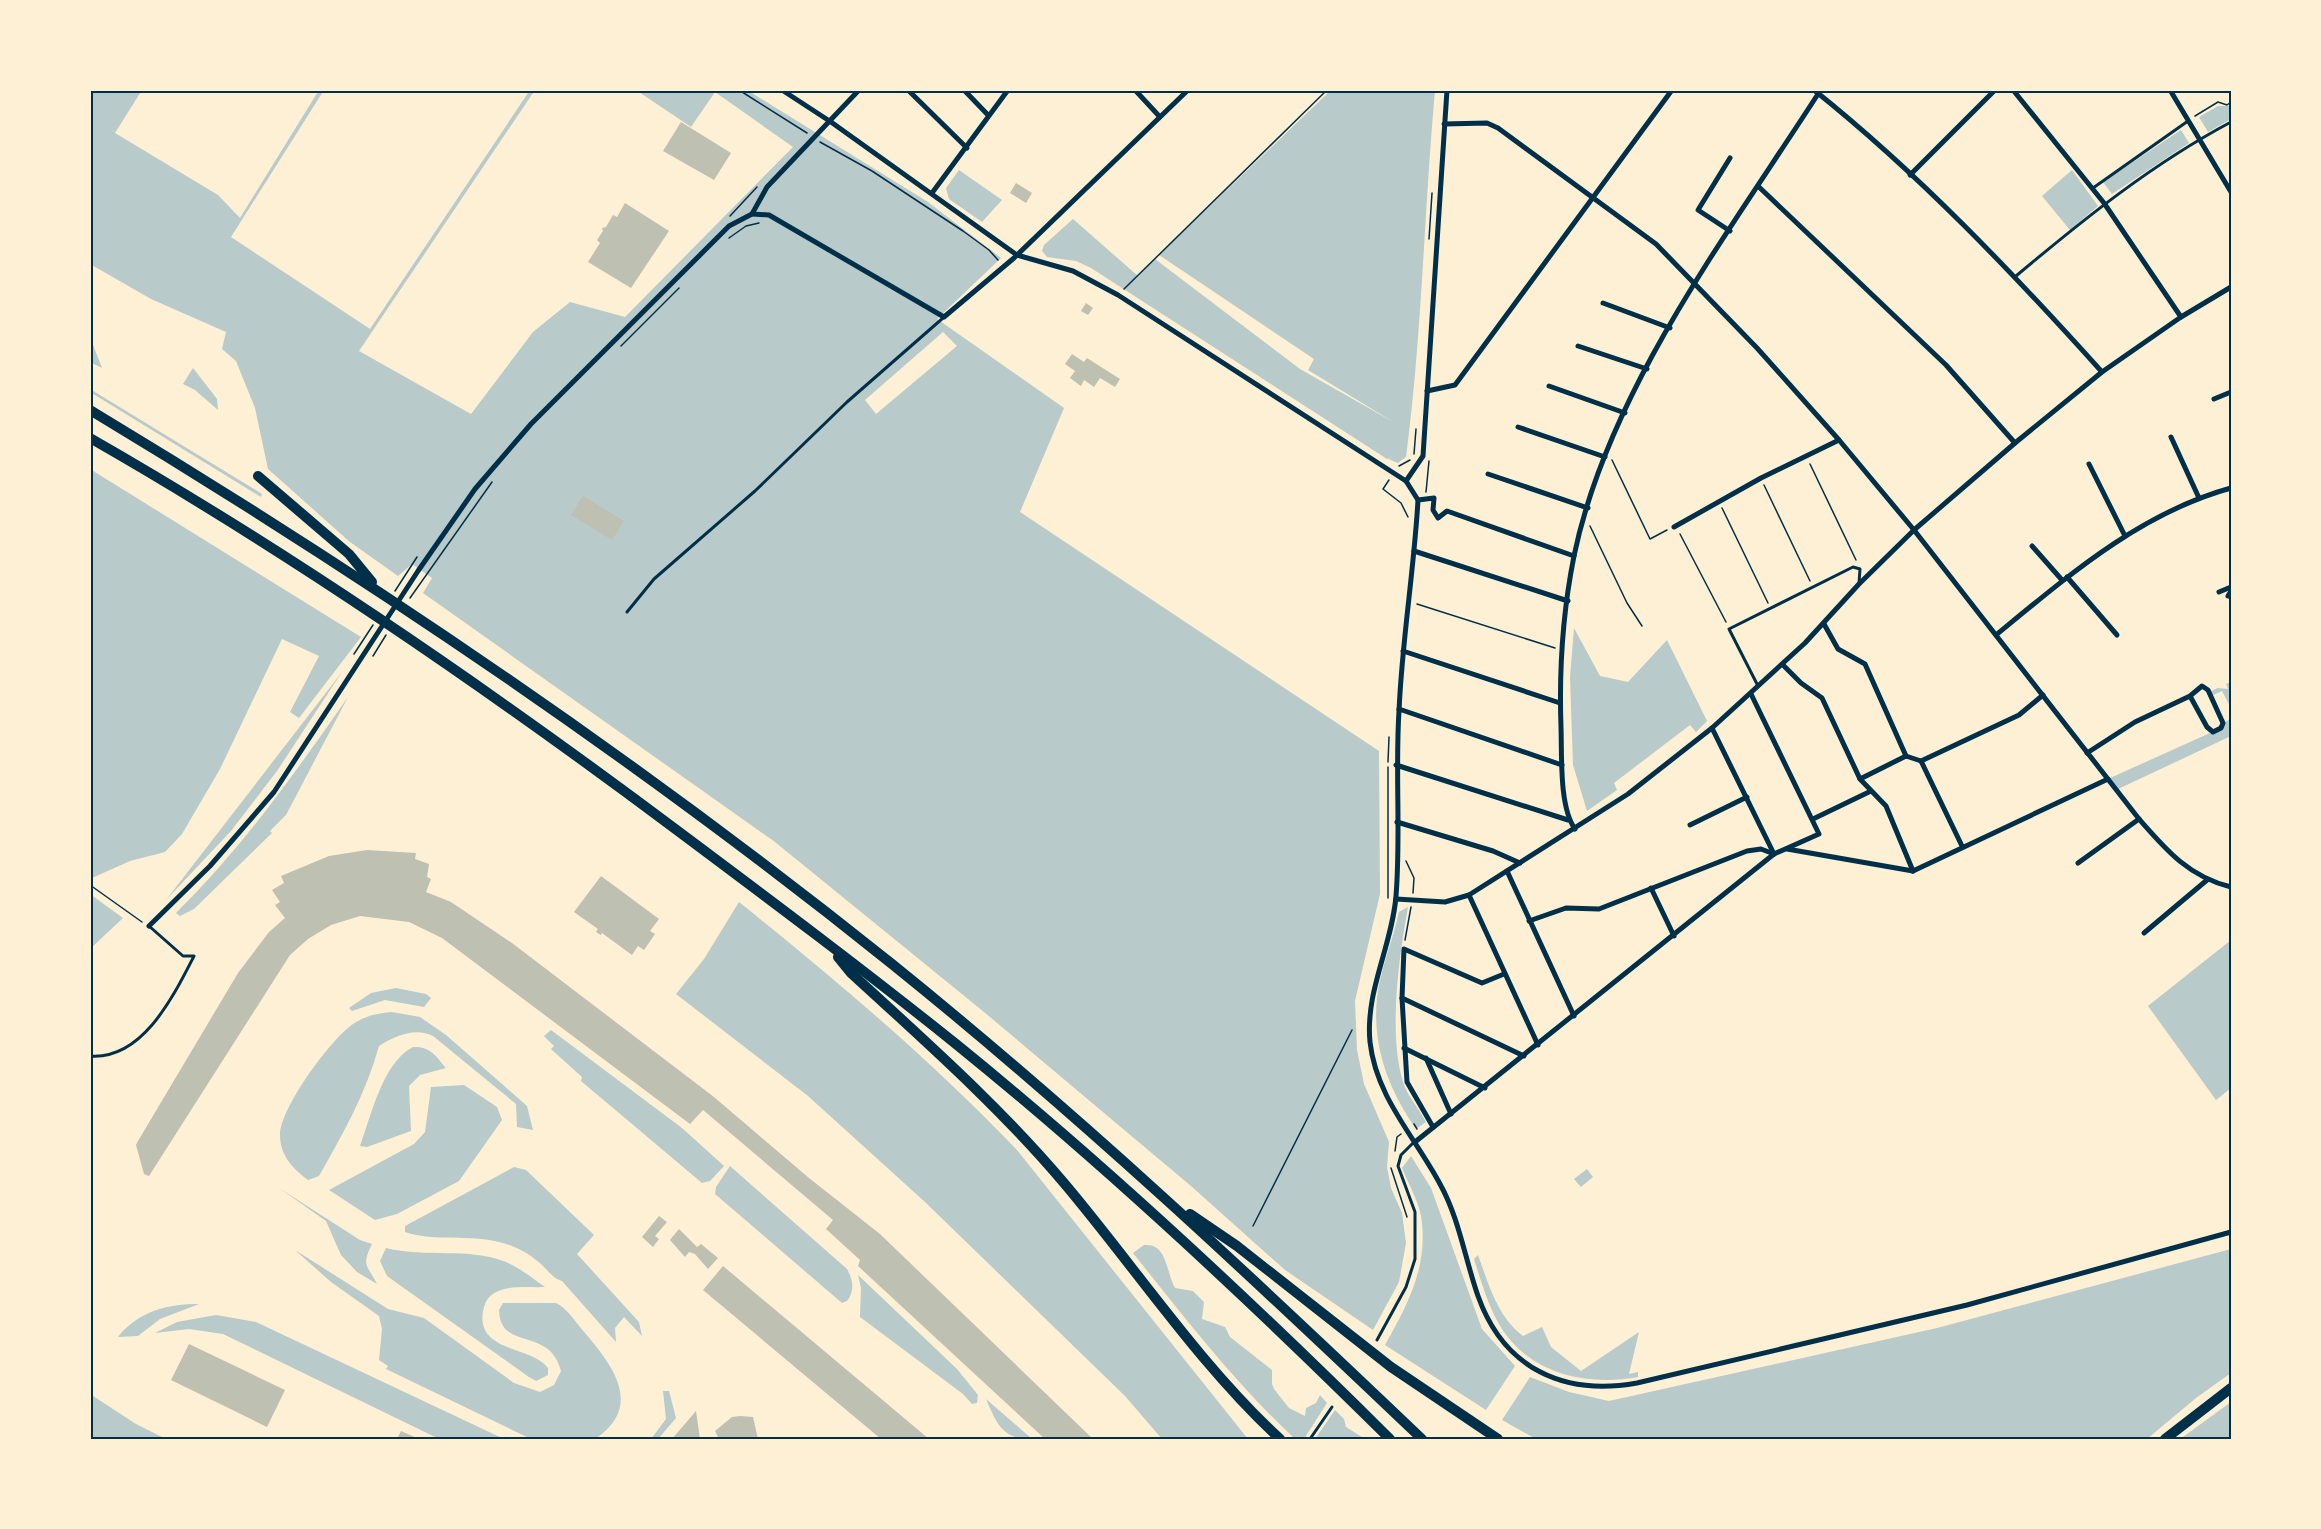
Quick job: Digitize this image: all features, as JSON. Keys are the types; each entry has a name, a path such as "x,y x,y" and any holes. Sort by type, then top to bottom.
{"highway":[{"path":"90,410 378,589 611,750 769,867 1004,1056 1168,1198 1422,1439"},
{"path":"90,438 266,545 498,700 606,777 829,945 957,1045 1055,1128 1245,1298 1390,1439"},
{"path":"258,476 349,554 378,589"},
{"path":"829,945 850,973 950,1064 1028,1141 1231,1388 1280,1439"},
{"path":"1168,1198 1238,1246 1369,1351 1426,1393 1498,1439"},
{"path":"2165,1439 2231,1388"}],"street":[{"path":"782,90 831,122 1017,255 1073,271 1118,295 1407,481 1418,500 1399,709 1396,765 1396,899 1371,998 1370,1042 1380,1084 1448,1200 1478,1296 1496,1333 1514,1353 1535,1370 1560,1381 1585,1387 1637,1383 1903,1321 2231,1232"},
{"path":"752,214 767,188 859,90"},
{"path":"908,90 967,148"},
{"path":"964,90 988,115"},
{"path":"932,193 1008,90"},
{"path":"1135,90 1160,117"},
{"path":"149,926 210,866 274,792 418,571 475,489 531,424 729,226 752,214 769,215 944,317 1017,255 1188,90"},
{"path":"1407,481 1423,456 1447,90"},
{"path":"1427,391 1455,385 1672,90"},
{"path":"1911,175 1995,90"},
{"path":"2013,90 2104,203 2181,317"},
{"path":"2170,90 2231,192"},
{"path":"1575,829 1568,820 1562,765 1560,704 1562,650 1568,601 1574,556 1585,516 1606,454 1647,369 1695,283 1758,187 1816,92 1911,175 2016,276 2102,372"},
{"path":"1444,124 1491,124 1656,244 1695,283 1839,440 1914,530 2139,819 2185,868 2207,880 2231,887"},
{"path":"1730,158 1698,210 1730,231"},
{"path":"1758,187 1946,365 2015,443"},
{"path":"1396,899 1445,902 1469,895 1628,794 1712,728 1759,687 1824,624 1859,584 1914,530 2015,443 2102,372 2181,317 2231,287"},
{"path":"1603,303 1670,328"},
{"path":"1578,346 1647,369"},
{"path":"1549,386 1625,413"},
{"path":"2214,399 2231,392"},
{"path":"1518,427 1606,454"},
{"path":"2171,436 2199,498"},
{"path":"1674,527 1761,478 1839,440"},
{"path":"2089,464 2125,536"},
{"path":"1488,474 1588,508"},
{"path":"1996,635 2087,560 2125,536 2163,514 2199,498 2231,488"},
{"path":"1418,500 1434,498 1432,510 1438,518 1447,511 1574,556"},
{"path":"2032,546 2117,635"},
{"path":"1414,551 1568,601"},
{"path":"2219,592 2231,589"},
{"path":"2231,589 2228,596 2231,597"},
{"path":"1824,624 1838,649 1865,664 1905,756"},
{"path":"1403,651 1560,704"},
{"path":"1783,665 1801,683 1822,698 1860,778 1886,806 1913,871"},
{"path":"2087,753 2135,722 2190,696 2202,686 2208,690 2223,723 2221,728 2213,732 2207,727 2190,696"},
{"path":"1415,1142 1774,854 1819,834 1751,694"},
{"path":"1860,778 1905,756 1921,761 2019,715 2043,695"},
{"path":"1399,709 1562,765"},
{"path":"1712,728 1774,854"},
{"path":"1921,761 1962,846"},
{"path":"1396,765 1568,820"},
{"path":"1786,849 1913,871 2108,779"},
{"path":"1813,819 1871,792"},
{"path":"1690,825 1747,797"},
{"path":"2078,863 2139,819"},
{"path":"1397,822 1493,851 1520,863"},
{"path":"1529,921 1566,908 1599,909 1747,851 1761,849 1774,854"},
{"path":"1507,871 1574,1016"},
{"path":"2144,933 2207,880"},
{"path":"1651,888 1674,936"},
{"path":"1469,895 1538,1045"},
{"path":"1433,1127 1407,1082 1402,998 1404,949 1482,982 1504,974"},
{"path":"1402,998 1524,1056"},
{"path":"1404,1048 1485,1088"},
{"path":"1426,1058 1451,1114"}],"lane":[{"path":"2091,189 2189,120"},
{"path":"2016,276 2104,203 2200,138 2231,122"},
{"path":"627,612 654,579 755,491 847,402 944,317"},
{"path":"1759,687 1729,628 1853,567 1860,569 1859,584"},
{"path":"90,1056 115,1054 149,1028 173,997 194,956 183,956 149,926"},
{"path":"1377,1340 1406,1287 1415,1259 1415,1212 1398,1166 1401,1155 1415,1142"},
{"path":"1310,1439 1332,1407"}],"path":[{"path":"739,90 807,134"},
{"path":"1118,295 1327,90"},
{"path":"2189,120 2218,102 2227,105 2231,102"},
{"path":"820,142 872,171 963,231 989,250 1004,267"},
{"path":"1429,243 1432,185"},
{"path":"727,239 746,226 762,222 769,215"},
{"path":"620,347 678,289"},
{"path":"1383,489 1398,467 1413,458 1417,423"},
{"path":"1606,454 1650,539 1674,527 1686,541 1729,628"},
{"path":"1806,455 1857,561 1853,567"},
{"path":"1418,500 1425,496 1429,459 1423,456"},
{"path":"425,576 499,474"},
{"path":"1761,478 1813,587"},
{"path":"1719,501 1771,608"},
{"path":"1585,516 1627,603 1642,626"},
{"path":"1409,602 1562,650"},
{"path":"351,658 356,650"},
{"path":"1404,949 1414,878 1405,859"},
{"path":"90,885 138,921 149,926"},
{"path":"1253,1226 1352,1030"},
{"path":"1407,1130 1425,1115"},
{"path":"1414,1124 1422,1136"},
{"path":"1393,1155 1397,1137"},
{"path":"1392,1162 1395,1185 1408,1224"}],"shaded area":[{"path":"90,90 142,90 115,133 218,195 240,218 319,90 324,90 231,237 370,329 530,90 535,90 359,351 471,414 533,332 570,302 625,317 793,147 715,92 691,127 636,90 747,90 928,202 1001,258 937,319 1064,408 1020,512 1379,751 1380,894 1355,1001 1357,1050 1364,1084 1389,1142 1387,1167 1391,1188 1402,1213 1406,1243 1399,1282 1373,1330 1285,1270 1191,1186 984,1012 775,842 423,593 432,578 412,564 398,576 350,542 268,469 255,408 236,361 222,349 226,332 151,299 90,264","holes":["943,332 957,346 876,414 865,400"]},
{"path":"1331,90 1435,90 1411,411 1406,457 1398,463 1388,459 1393,456 1387,459 1091,268 1076,261 1047,257 1042,251 1044,245 1073,219 1138,276 1155,259 1300,369 1395,423 1308,370 1314,359 1159,255"},
{"path":"2218,106 2231,106 2231,119 2208,132 2199,117"},
{"path":"2181,130 2189,143 2112,194 2103,182"},
{"path":"959,170 1002,200 982,222 949,199 946,188"},
{"path":"2072,170 2098,206 2070,230 2042,196"},
{"path":"90,337 102,368 90,362"},
{"path":"193,368 217,399 218,410 195,390 183,384"},
{"path":"90,389 262,494 261,497 90,392"},
{"path":"90,469 361,637 299,718 290,712 319,656 282,639 220,769 182,834 165,852 130,861 92,878 90,883"},
{"path":"1574,628 1600,676 1628,682 1667,640 1707,721 1696,732 1690,725 1614,783 1617,790 1587,811 1573,765 1570,677"},
{"path":"342,672 277,771 231,831 166,900"},
{"path":"2231,682 2231,708 2222,691 2211,696 2209,692 2218,688 2228,689 2226,684"},
{"path":"348,697 286,815 270,831 272,833 194,909 180,916 176,913 246,836"},
{"path":"2231,719 2231,736 2116,790 2108,779 2221,728 2223,723"},
{"path":"90,894 123,918 90,949"},
{"path":"739,902 882,1022 951,1084 1017,1150 1248,1439 1162,1439 1125,1396 925,1202 808,1096 676,994 704,959"},
{"path":"1408,907 1396,994 1396,1041 1403,1082 1426,1122 1416,1129 1398,1099 1384,1067 1377,1034 1376,1016 1381,977 1399,912"},
{"path":"2231,940 2231,1088 2216,1100 2148,1006"},
{"path":"396,988 426,994 431,998 424,1007 385,1000 352,1011 349,1008 371,993"},
{"path":"392,1012 420,1017 446,1035 527,1106 533,1130 517,1127 516,1104 433,1036 419,1032 405,1034 379,1046 368,1080 345,1129 319,1176 308,1180 292,1166 282,1149 280,1135 288,1108 308,1075 344,1032 362,1019"},
{"path":"551,1030 682,1128 724,1166 710,1181 702,1183 581,1081 582,1077 551,1049 554,1046 544,1036"},
{"path":"413,1047 428,1050 446,1068 420,1075 409,1086 411,1131 367,1147 360,1146 386,1077 403,1054"},
{"path":"464,1085 497,1107 502,1120 459,1181 397,1214 375,1220 329,1190 414,1144 425,1132 431,1087"},
{"path":"1411,1156 1431,1188 1482,1329 1515,1366 1486,1410 1385,1345 1415,1284 1422,1251 1423,1234 1420,1210 1402,1168"},
{"path":"730,1166 847,1269 852,1285 847,1301 842,1303 715,1194 716,1187"},
{"path":"514,1167 526,1170 594,1235 577,1254 639,1322 642,1336 624,1317 615,1328 616,1342 562,1281 518,1249 476,1238 429,1237 405,1232 405,1226"},
{"path":"1587,1169 1593,1177 1581,1187 1574,1179"},
{"path":"279,1188 360,1240 372,1244 366,1261 377,1284 357,1272 341,1255 326,1221"},
{"path":"1144,1245 1158,1249 1162,1254 1175,1288 1193,1291 1204,1302 1202,1319 1225,1327 1230,1337 1272,1370 1274,1389 1289,1408 1305,1416 1306,1408 1316,1403 1320,1395 1327,1403 1304,1439 1295,1439 1251,1395 1191,1325 1133,1253"},
{"path":"386,1248 492,1258 516,1267 545,1287 509,1288 493,1293 484,1307 483,1322 487,1333 494,1340 540,1361 548,1368 548,1375 536,1381 529,1377 387,1276 380,1261"},
{"path":"2231,1249 2231,1373 2196,1398 2147,1439 1536,1439 1502,1420 1530,1377 1569,1392 1609,1401 1937,1328"},
{"path":"295,1250 388,1309 424,1318 514,1383 540,1392 554,1385 561,1371 555,1357 547,1348 508,1331 502,1323 499,1310 503,1303 556,1303 572,1316 613,1372 619,1386 621,1400 618,1413 610,1426 595,1439 531,1439 386,1369 388,1366 379,1360 382,1329 379,1316 331,1282"},
{"path":"1478,1255 1500,1309 1523,1336 1542,1327 1551,1347 1581,1371 1639,1332 1629,1374 1638,1372 1638,1377 1601,1380 1564,1374 1547,1368 1516,1347 1504,1332 1486,1297 1474,1259"},
{"path":"858,1275 957,1369 978,1395 977,1403 972,1404 963,1394 860,1317 861,1288"},
{"path":"199,1304 160,1319 138,1336 118,1337 144,1315 165,1308"},
{"path":"216,1315 256,1322 504,1439 442,1439 433,1436 223,1334 189,1329 155,1333 177,1322"},
{"path":"663,1391 669,1391 676,1418 658,1439 651,1439 666,1419"},
{"path":"90,1394 136,1424 166,1439 90,1439"},
{"path":"986,1399 1032,1439 1007,1433 997,1423"},
{"path":"2231,1402 2231,1439 2181,1439 2183,1437"},
{"path":"1335,1410 1344,1419 1346,1427 1365,1439 1315,1439"}],"building":[{"path":"681,122 731,153 714,180 663,151"},
{"path":"1016,183 1032,193 1026,203 1010,193"},
{"path":"625,203 669,231 631,288 588,262 600,243 597,240 603,231 602,228 606,227 613,215 617,217"},
{"path":"1086,303 1093,308 1088,315 1081,311"},
{"path":"1072,354 1084,362 1087,358 1120,379 1115,387 1100,378 1094,387 1084,380 1081,386 1070,378 1075,371 1065,364"},
{"path":"583,496 624,521 612,540 571,515"},
{"path":"367,850 416,853 415,859 429,864 427,877 431,879 426,892 451,902 512,943 714,1097 809,1178 880,1234 1093,1439 1045,1439 858,1266 860,1260 826,1229 833,1220 703,1110 690,1124 442,938 409,922 360,916 331,925 308,939 290,955 149,1176 144,1174 136,1145 138,1141 238,973 269,932 285,918 275,905 280,902 272,890 284,883 281,876 329,856"},
{"path":"601,876 659,919 650,931 655,934 644,950 638,946 632,955 602,933 601,935 596,932 598,929 574,912"},
{"path":"659,1216 667,1222 655,1236 659,1239 653,1247 642,1237"},
{"path":"679,1229 697,1247 701,1244 718,1258 708,1269 695,1254 689,1252 685,1257 670,1240"},
{"path":"723,1266 929,1439 881,1439 703,1290"},
{"path":"189,1344 285,1390 267,1427 171,1380"},
{"path":"696,1411 700,1439 672,1439"},
{"path":"732,1417 753,1417 758,1439 719,1439 715,1431"},
{"path":"401,1431 419,1439 397,1439"}]}
